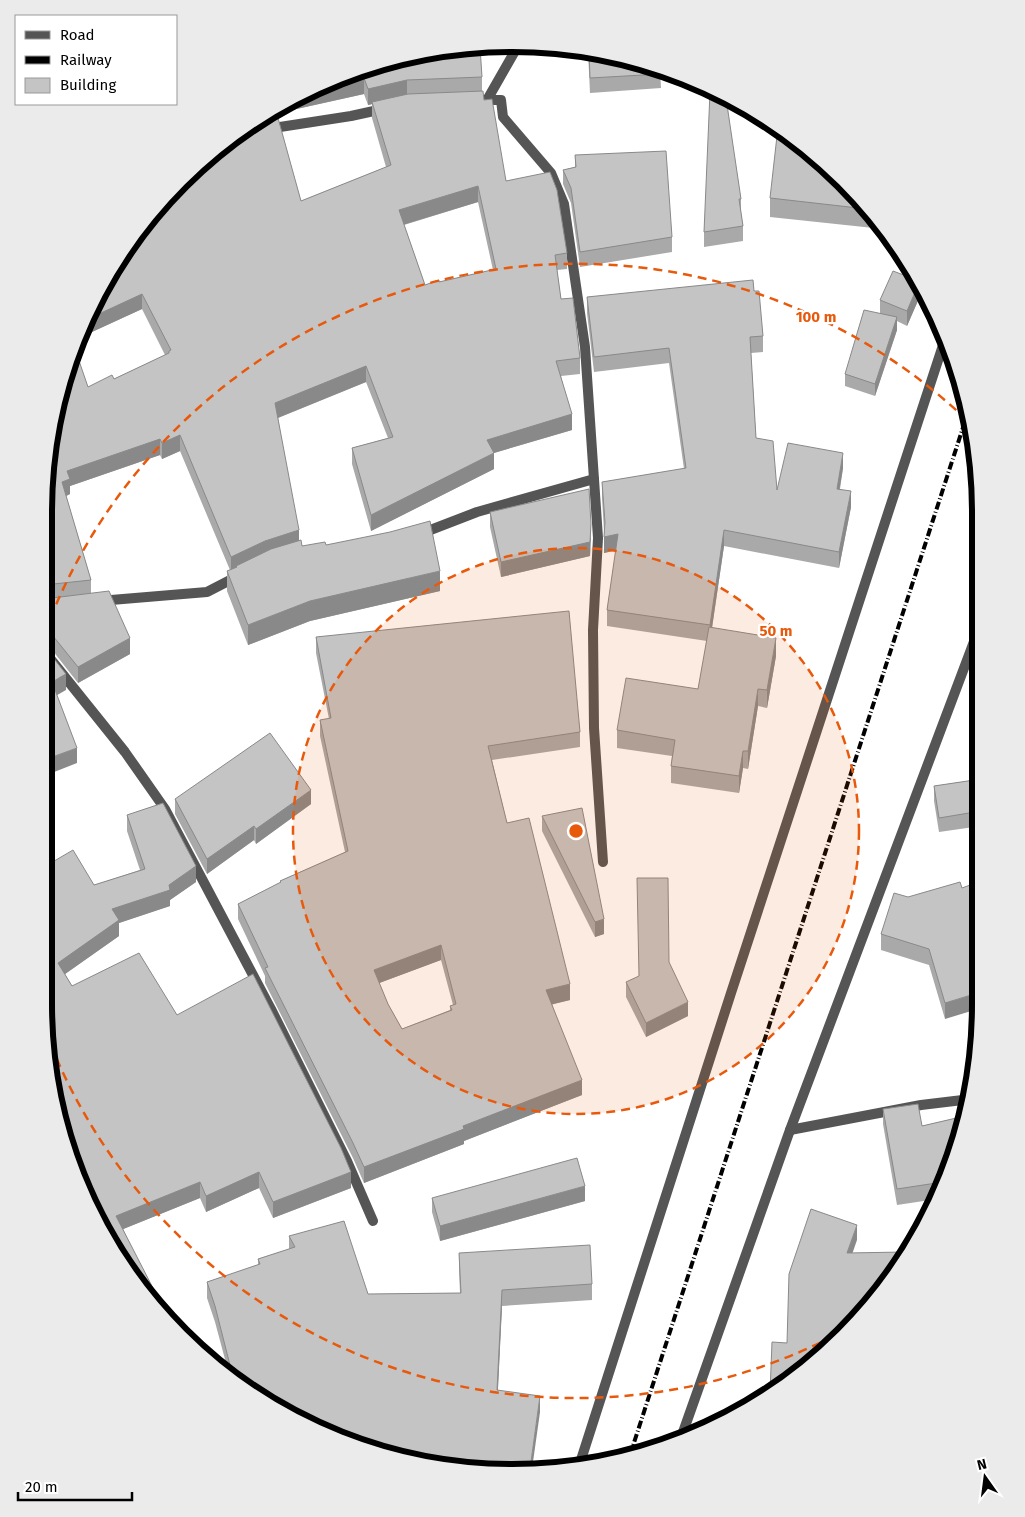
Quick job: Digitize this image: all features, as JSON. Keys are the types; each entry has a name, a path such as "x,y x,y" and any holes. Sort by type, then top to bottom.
{"street":[{"path":"487,100 514,52"},
{"path":"467,101 502,100 503,117 551,173 564,204 585,347 598,538 594,630 594,728 603,862"},
{"path":"259,131 351,116 398,105"},
{"path":"581,1460 731,993 942,349"},
{"path":"407,539 477,512 594,479"},
{"path":"90,602 208,592 245,572"},
{"path":"683,1431 790,1130 972,647"},
{"path":"52,661 125,752 165,808 271,1009 348,1161 373,1221"},
{"path":"790,1130 921,1105 963,1100"}],"building":[{"path":"480,53 482,77 407,80 368,89 364,78 360,79 423,61"},
{"path":"589,59 652,74 590,78"},
{"path":"483,91 484,100 492,99 506,181 550,172 557,190 567,253 555,255 561,299 573,298 580,358 556,361 572,414 487,440 494,453 371,515 352,448 393,437 366,366 275,403 299,530 265,541 231,557 180,435 162,443 160,439 67,471 70,479 62,482 91,580 52,584 52,512 56,452 68,393 79,360 88,387 112,375 114,379 169,353 171,350 142,294 98,315 114,282 130,257 148,232 187,187 232,148 276,118 278,118 301,201 391,165 372,102 408,94","holes":["478,186 496,269 439,282 439,280 425,285 399,210"]},
{"path":"710,97 727,106 741,199 739,199 743,226 704,232"},
{"path":"777,136 816,167 857,208 770,198"},
{"path":"666,151 672,237 580,252 571,188 563,170 576,167 575,155"},
{"path":"893,271 907,276 915,291 907,311 880,300"},
{"path":"753,280 754,291 759,291 763,336 750,337 756,438 773,441 777,490 788,443 843,453 837,489 851,491 839,552 724,530 710,625 607,610 618,534 604,537 605,522 602,482 686,468 669,348 594,357 587,297"},
{"path":"864,310 897,317 875,384 845,374"},
{"path":"589,489 590,542 501,562 490,512"},
{"path":"430,521 440,571 310,601 248,625 227,571 271,549 301,540 302,546 325,542 326,545 390,532"},
{"path":"109,591 130,638 78,667 52,635 52,598"},
{"path":"569,611 580,732 488,746 507,823 529,818 570,984 546,990 582,1080 463,1126 464,1129 364,1167 265,968 268,967 238,904 280,881 348,851 320,720 331,718 316,637","holes":["441,945 456,1004 450,1006 452,1010 402,1029 388,1004 374,970"]},
{"path":"709,627 776,638 767,690 758,689 748,751 743,751 739,776 671,766 675,740 617,730 626,678 698,689"},
{"path":"52,656 66,674 52,682"},
{"path":"52,682 77,748 52,757"},
{"path":"270,733 311,790 256,829 254,826 207,859 175,799"},
{"path":"972,780 972,812 939,818 934,786"},
{"path":"163,803 196,866 169,885 170,890 112,909 119,920 58,963 72,986 139,953 177,1015 253,974 341,1148 351,1172 273,1202 259,1172 206,1196 200,1182 116,1216 154,1292 130,1260 114,1234 88,1181 68,1124 56,1065 53,1035 52,862 73,850 94,885 145,869 127,815"},
{"path":"582,808 604,919 595,922 542,816"},
{"path":"637,878 668,878 669,962 688,1002 646,1023 626,982 639,976"},
{"path":"960,882 962,888 972,884 972,995 945,1003 929,949 881,934 894,893 908,897"},
{"path":"918,1104 922,1126 959,1118 936,1183 897,1189 883,1109"},
{"path":"577,1158 585,1186 440,1226 432,1198"},
{"path":"811,1209 857,1225 847,1253 900,1252 877,1285 838,1330 793,1369 770,1385 772,1342 787,1343 789,1274"},
{"path":"344,1221 368,1294 461,1293 459,1253 590,1245 592,1284 502,1290 497,1390 540,1396 531,1464 482,1464 452,1461 393,1449 336,1429 309,1417 282,1403 231,1368 207,1282 260,1264 258,1259 295,1247 289,1236"}],"railway":[{"path":"632,1449 964,424"}]}
